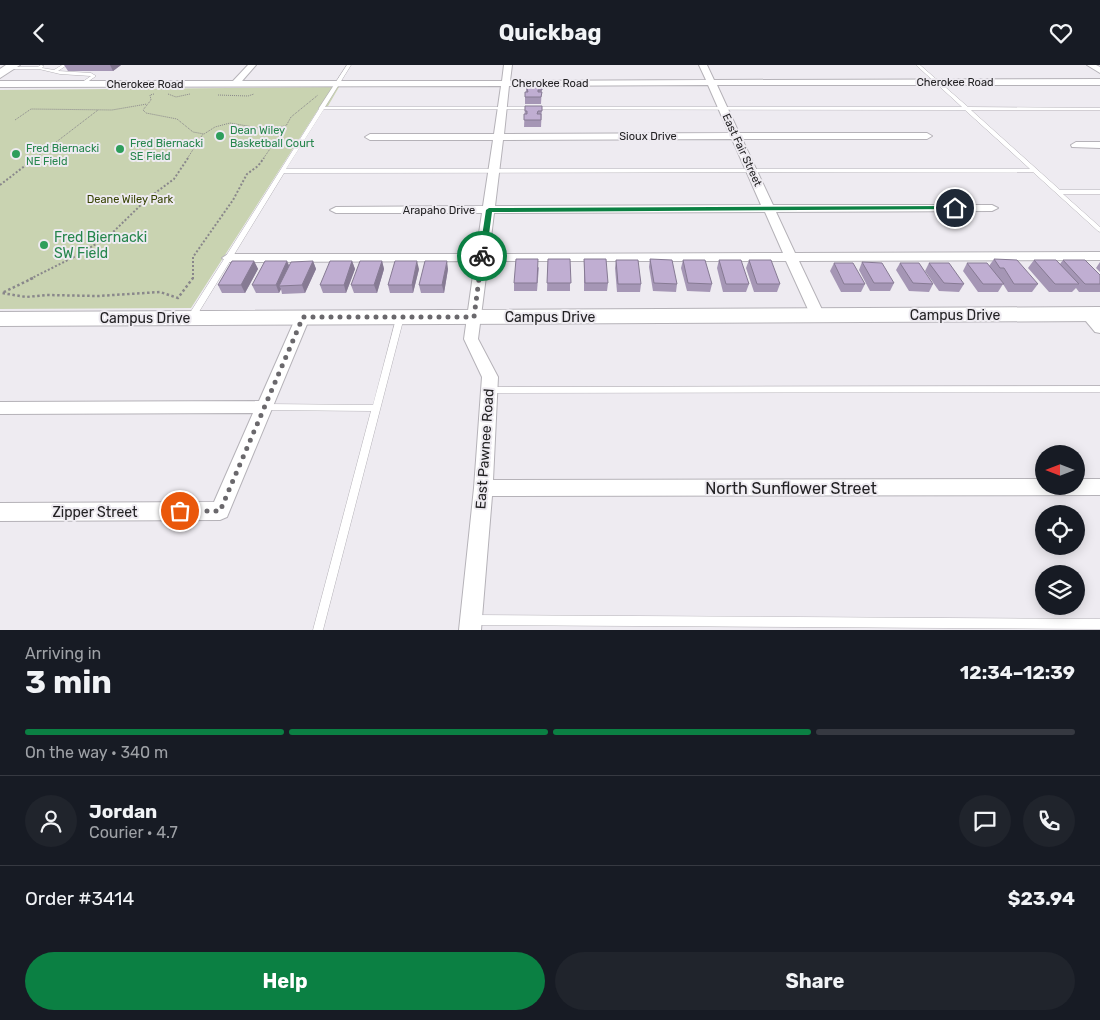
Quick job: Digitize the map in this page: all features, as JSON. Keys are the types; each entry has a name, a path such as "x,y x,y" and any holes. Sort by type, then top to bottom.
{"main road":[{"name":"Campus Drive","path":"0,319 818,316 1096,319"}],"street":[{"path":"235,84 252,65"},
{"name":"East Pawnee Road","path":"470,625 483,488 490,377 471,339 508,65"},
{"name":"East Fair Street","path":"703,65 818,316"},
{"path":"1091,65 1100,71"},
{"name":"Cherokee Road","path":"0,84 1100,83"},
{"name":"Sioux Drive","path":"370,137 927,135"},
{"path":"1076,144 1100,145"},
{"name":"Arapaho Drive","path":"336,210 992,208"},
{"path":"228,258 1100,256"},
{"name":"Zipper Street","path":"0,513 220,511 303,317"},
{"path":"0,408 264,407"},
{"name":"North Sunflower Street","path":"483,488 1100,487"}],"lane":[{"path":"39,68 44,65"},
{"path":"56,71 66,65"},
{"path":"191,318 349,65"},
{"path":"918,65 1100,230"},
{"path":"8,69 39,68 94,76 83,84"},
{"path":"321,108 722,107 1100,109"},
{"path":"282,171 1033,171"},
{"path":"1057,192 1100,192"},
{"path":"318,630 400,317"},
{"path":"489,391 1100,389"},
{"path":"264,407 376,408"},
{"path":"470,625 1100,624"}],"path":[{"path":"155,93 150,95 151,100 143,110 146,113 177,119 193,132 202,134 211,131 215,127 230,123 259,128 286,126 291,117 324,89 337,83"},
{"path":"162,92 176,97 192,94"},
{"path":"212,95 248,96 257,94"},
{"path":"15,120 31,109 112,110 148,103"},
{"path":"0,185 72,129 88,119 98,109"},
{"path":"202,134 174,179 147,199 109,236 78,255 2,293 26,297 46,295 98,296 160,292 178,298 193,280 193,257 234,199 247,174 258,166 281,133 280,127"}],"green space":[{"name":"Deane Wiley Park","path":"339,87 328,106 319,108 191,308 0,309 0,90"}],"building":[{"path":"526,85 542,85 542,90 538,90 538,92 542,92 541,97 525,97 525,92 528,92"},
{"path":"525,106 542,106 542,111 538,111 537,114 541,114 541,120 524,120 524,114 527,114"},
{"path":"516,259 538,259 537,283 514,283"},
{"path":"548,259 570,259 571,283 547,283"},
{"path":"584,259 606,259 608,283 585,283"},
{"path":"650,259 672,260 677,284 654,283"},
{"path":"994,259 1017,260 1038,284 1014,284 1004,268 1000,268"},
{"path":"616,260 638,260 641,284 618,284"},
{"path":"683,260 705,260 712,284 688,283"},
{"path":"719,260 741,260 749,284 726,284"},
{"path":"749,260 771,260 780,284 757,284"},
{"path":"1034,260 1056,260 1079,284 1055,284"},
{"path":"1063,260 1085,260 1100,275 1100,284 1085,284"},
{"path":"232,261 254,261 241,285 218,285"},
{"path":"265,261 287,261 276,285 252,285"},
{"path":"313,261 302,285 279,286 291,262"},
{"path":"330,261 352,261 344,285 320,285"},
{"path":"360,261 382,261 374,285 351,285"},
{"path":"395,261 417,261 412,285 388,285"},
{"path":"425,261 447,261 442,285 419,285"},
{"path":"862,262 882,263 894,283 874,283"},
{"path":"834,263 853,263 865,284 844,284"},
{"path":"900,263 919,263 933,284 913,283"},
{"path":"929,263 949,263 964,284 944,283"},
{"path":"967,263 987,263 1004,284 983,284"}],"way so far":[{"path":"180,511 220,511 303,317 474,317 482,256"}],"place":[{"name":"Dean Wiley Basketball Court","path":"220,136"},
{"name":"Fred Biernacki SE Field","path":"120,149"},
{"name":"Fred Biernacki NE Field","path":"16,154"},
{"name":"Fred Biernacki SW Field","path":"44,245"}],"route":[{"path":"482,256 489,210 955,208"}]}
